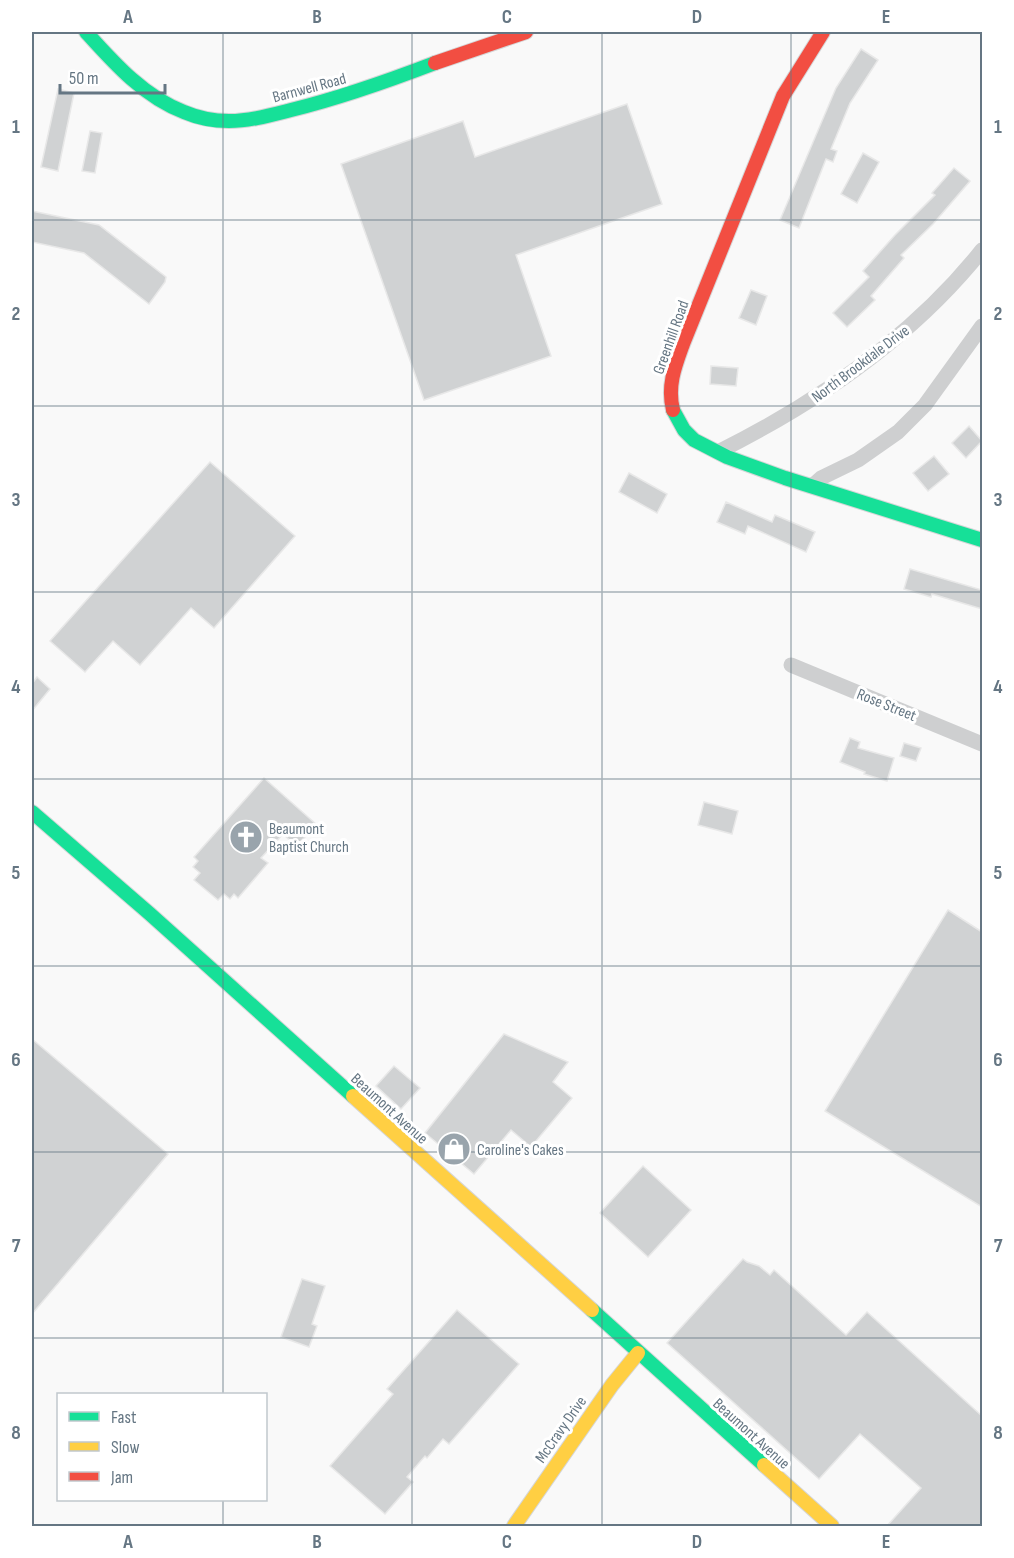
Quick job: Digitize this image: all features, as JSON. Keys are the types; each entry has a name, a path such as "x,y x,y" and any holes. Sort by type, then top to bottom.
{"street":[{"name":"Barnwell Road","path":"86,32 138,84 163,102 204,119 230,121 302,108 352,93 526,32"},
{"name":"Greenhill Road","path":"823,32 783,96 672,373 670,394 676,417 691,436 718,452 764,472 982,540"},
{"name":"North Brookdale Drive","path":"718,452 814,400 858,368 940,297 982,250"},
{"path":"812,486 821,478 858,460 898,432 925,405 982,326"},
{"name":"Rose Street","path":"791,665 982,744"},
{"name":"Beaumont Avenue","path":"32,812 150,914 832,1527"},
{"name":"McCravy Drive","path":"514,1527 607,1392 638,1353"}],"building":[{"path":"861,49 878,60 850,103 831,149 837,151 833,162 826,159 799,228 780,220 836,88"},
{"path":"58,89 74,93 58,171 41,167"},
{"path":"627,104 662,204 516,255 551,356 424,400 341,164 463,121 475,157"},
{"path":"90,131 102,133 95,173 82,171"},
{"path":"863,153 879,162 857,203 841,194"},
{"path":"954,168 970,181 933,224 901,255 904,258 871,296 875,300 847,327 833,313 869,277 863,271 935,195 932,193"},
{"path":"32,211 99,225 166,277 165,282 149,304 84,253 32,242"},
{"path":"751,290 767,296 756,325 739,318"},
{"path":"711,366 738,368 736,386 710,384"},
{"path":"969,426 982,441 966,458 952,443"},
{"path":"934,456 949,474 928,491 913,473"},
{"path":"210,462 295,536 214,628 191,608 140,665 113,641 85,672 50,641"},
{"path":"629,473 667,494 657,513 619,492"},
{"path":"726,502 772,522 775,515 815,532 806,552 748,526 745,534 717,522"},
{"path":"910,569 982,590 982,609 932,594 931,597 904,589"},
{"path":"37,677 50,689 32,711 32,684"},
{"path":"850,738 860,742 858,748 894,758 887,781 864,774 865,772 840,762"},
{"path":"904,743 921,748 916,761 900,756"},
{"name":"Beaumont Baptist Church","path":"264,778 317,825 296,846 283,834 261,858 268,863 238,898 234,894 230,899 224,894 218,900 194,880 200,873 193,867 198,861 194,857"},
{"path":"704,802 738,811 732,834 698,825"},
{"path":"948,910 982,932 982,1207 825,1111"},
{"path":"504,1034 568,1062 553,1082 572,1098 531,1147 511,1130 474,1174 425,1133"},
{"path":"32,1039 168,1154 32,1314"},
{"path":"394,1066 420,1088 401,1109 376,1086"},
{"path":"643,1166 691,1210 648,1257 600,1213"},
{"path":"743,1259 759,1266 770,1275 774,1270 846,1335 867,1312 982,1416 982,1527 886,1527 921,1488 860,1434 819,1479 667,1343"},
{"path":"302,1279 325,1286 312,1324 317,1326 309,1347 281,1337"},
{"path":"457,1310 519,1364 449,1444 443,1439 427,1458 425,1456 407,1477 413,1482 385,1514 330,1466 393,1394 387,1389"}],"traffic: fast":[{"path":"86,32 130,78 156,98 189,114 217,120 237,121 268,116 364,89 435,63"},
{"path":"673,410 684,430 694,440 727,457 785,478 982,540"},
{"path":"32,812 353,1096"},
{"path":"592,1310 764,1465"}],"traffic: slow":[{"path":"353,1096 592,1310"},
{"path":"514,1526 612,1385 638,1353"},
{"path":"764,1465 832,1526"}],"traffic: jam":[{"path":"435,63 526,32"},
{"path":"673,410 671,384 683,344 783,96 823,32"}],"place":[{"name":"Beaumont Baptist Church","path":"246,837"},
{"name":"Caroline's Cakes","path":"454,1149"}]}
